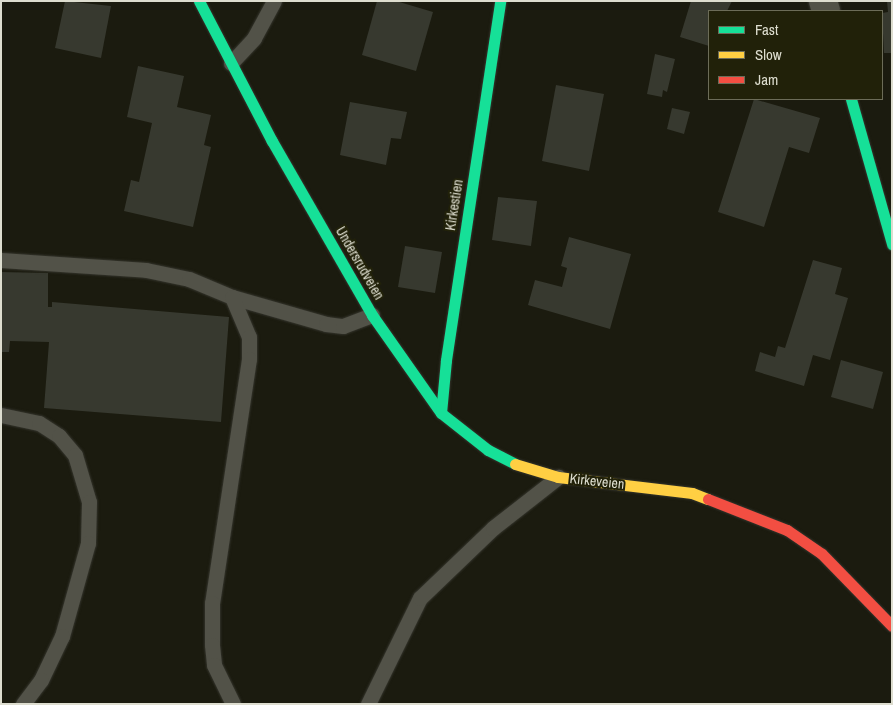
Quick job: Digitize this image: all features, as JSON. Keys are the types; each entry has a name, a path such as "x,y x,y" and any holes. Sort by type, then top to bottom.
{"street":[{"name":"Undersrudveien","path":"199,1 231,63 372,316 441,413 488,450 513,463 558,477"},
{"name":"Kirkestien","path":"441,413 446,360 500,1"},
{"path":"851,100 892,244"},
{"name":"Kirkeveien","path":"558,477 692,493 751,512 786,530 822,554 892,626"}],"lane":[{"path":"231,63 254,38 274,1"},
{"path":"1,260 146,270 189,279 232,297 326,324 342,326 372,316"},
{"path":"232,297 249,337 249,359 212,603 214,665 232,704"},
{"path":"1,415 39,423 59,436 75,455 89,502 88,543 62,636 41,680 23,704"},
{"name":"Kirkeveien","path":"368,704 420,598 493,528 558,477"}],"building":[{"path":"65,1 111,6 101,58 55,48"},
{"path":"377,1 396,1 433,12 416,71 362,55"},
{"path":"691,1 732,1 728,10 708,10 708,46 680,37"},
{"path":"887,1 892,1 892,53 884,53 883,13 888,12"},
{"path":"655,54 675,59 667,92 663,90 662,97 647,94"},
{"path":"138,66 184,76 177,107 211,115 204,145 211,147 193,227 124,211 131,180 139,182 152,123 127,117"},
{"path":"556,85 604,94 589,171 542,161"},
{"path":"754,100 820,118 809,153 789,147 764,227 718,212"},
{"path":"350,102 407,112 401,139 391,138 386,165 340,155"},
{"path":"672,108 690,112 684,134 667,129"},
{"path":"498,197 537,201 531,246 492,240"},
{"path":"569,237 631,254 610,329 528,305 535,280 562,287 567,268 561,266"},
{"path":"405,246 442,252 435,293 398,287"},
{"path":"813,260 842,268 835,294 848,298 830,360 813,355 804,386 755,371 760,352 775,357 778,346 785,348"},
{"path":"1,272 48,273 48,307 52,307 52,302 229,317 221,422 44,408 49,342 10,341 9,352 1,352"},
{"path":"841,360 883,372 873,409 831,397"}],"traffic: fast":[{"path":"199,1 272,141 372,315 441,413 488,450 515,464"},
{"path":"441,413 446,360 500,1"},
{"path":"851,100 892,244"}],"traffic: slow":[{"path":"515,464 558,477 692,493 708,499"}],"traffic: jam":[{"path":"708,499 787,530 822,554 892,626"}]}
